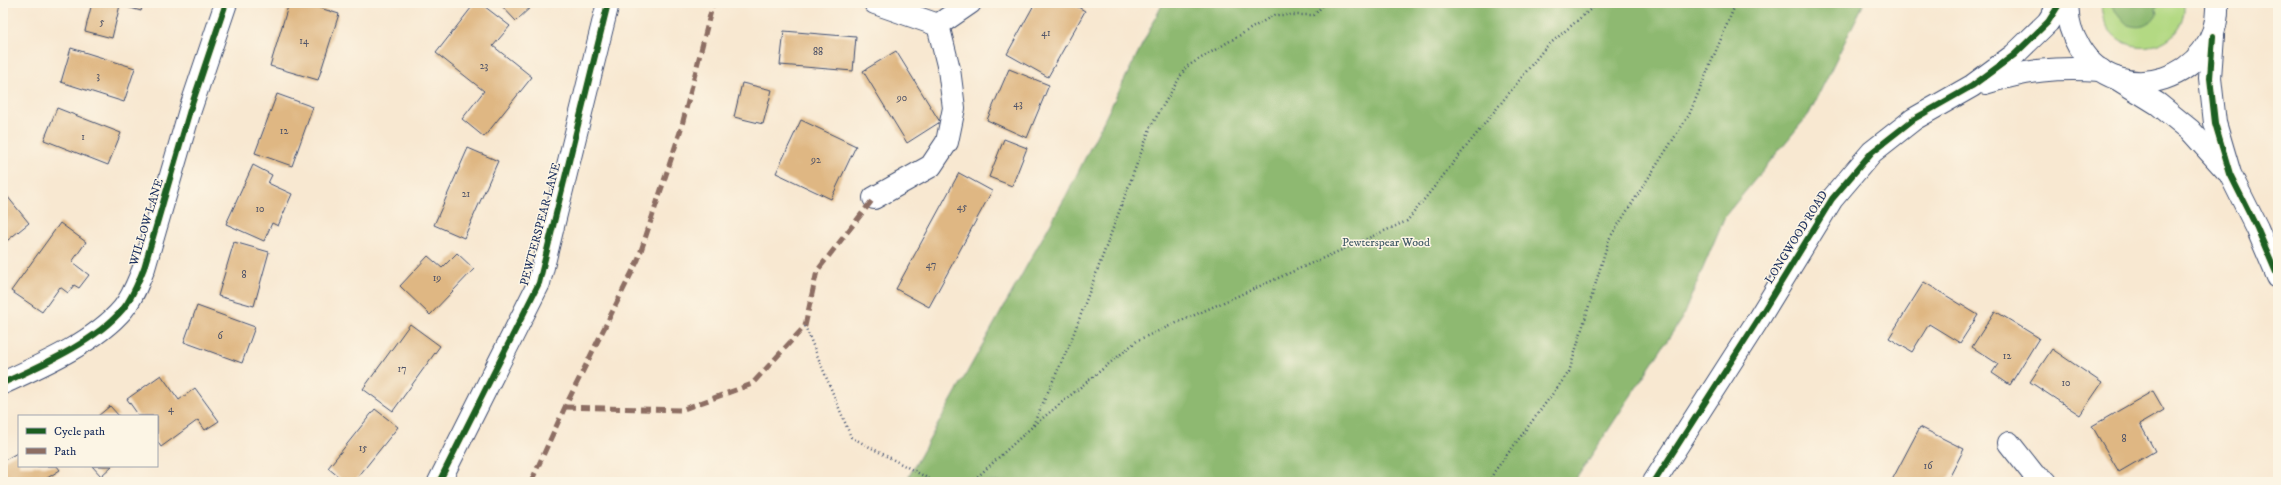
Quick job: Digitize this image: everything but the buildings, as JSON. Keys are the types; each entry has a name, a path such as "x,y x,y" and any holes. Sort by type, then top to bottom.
{"street":[{"name":"WILLOW LANE","path":"3,383 39,366 84,340 106,325 122,309 135,290 144,268 190,110 226,3"},
{"name":"PEWTERSPEAR LANE","path":"439,482 539,282 608,3"},
{"path":"875,3 938,25"},
{"path":"938,25 970,3"},
{"name":"LONGWOOD ROAD","path":"1654,482 1756,323 1832,199 1872,152 1914,119 1972,86 2014,55 2048,22 2060,3"},
{"path":"2068,3 2067,12 2072,35 2084,55 2108,74 2158,104 2190,130 2230,174"},
{"path":"2217,3 2218,16 2213,33 2210,78 2215,123 2230,174 2258,228 2278,277"},
{"name":"LONGWOOD ROAD","path":"1972,86 2020,73 2064,68 2108,74 2132,82 2158,81 2183,71 2202,53 2232,3"},
{"path":"874,198 931,166 947,142 954,108 949,69 938,25"},
{"path":"2009,443 2038,480"}],"path":[{"path":"1033,426 1071,341 1151,126 1186,67 1274,15 1314,15 1325,3"},
{"path":"974,480 1033,426 1138,340 1407,221 1545,48 1598,3"},
{"path":"1489,482 1494,472 1569,372 1609,238 1689,115 1736,3"},
{"path":"805,326 851,437 936,482"},
{"path":"959,482 974,480 978,482"}],"green space":[{"name":"Pewterspear Wood","path":"1163,3 1864,3 1809,114 1725,216 1682,318 1574,482 917,482 909,476 1067,194"},
{"path":"2101,3 2184,3 2182,22 2173,35 2160,43 2144,46 2129,44 2115,36 2105,23"},
{"path":"2110,3 2159,3 2156,9 2157,14 2154,18 2148,24 2137,27 2128,25"}],"marked path":[{"path":"531,482 565,407 638,260 681,129 713,3"},
{"path":"2274,6 2278,5"},
{"path":"565,407 681,410 752,384 805,326 817,271 874,198"}],"cycle path":[{"path":"3,383 67,352 83,342 111,321 130,300 144,268 190,110 226,3"},
{"path":"439,482 539,283 608,3"},
{"path":"1654,482 1756,323 1832,199 1872,152 1914,119 1972,86 2014,55 2048,22 2060,3"},
{"path":"2213,36 2210,78 2215,123 2230,174 2257,228 2278,277"}]}
